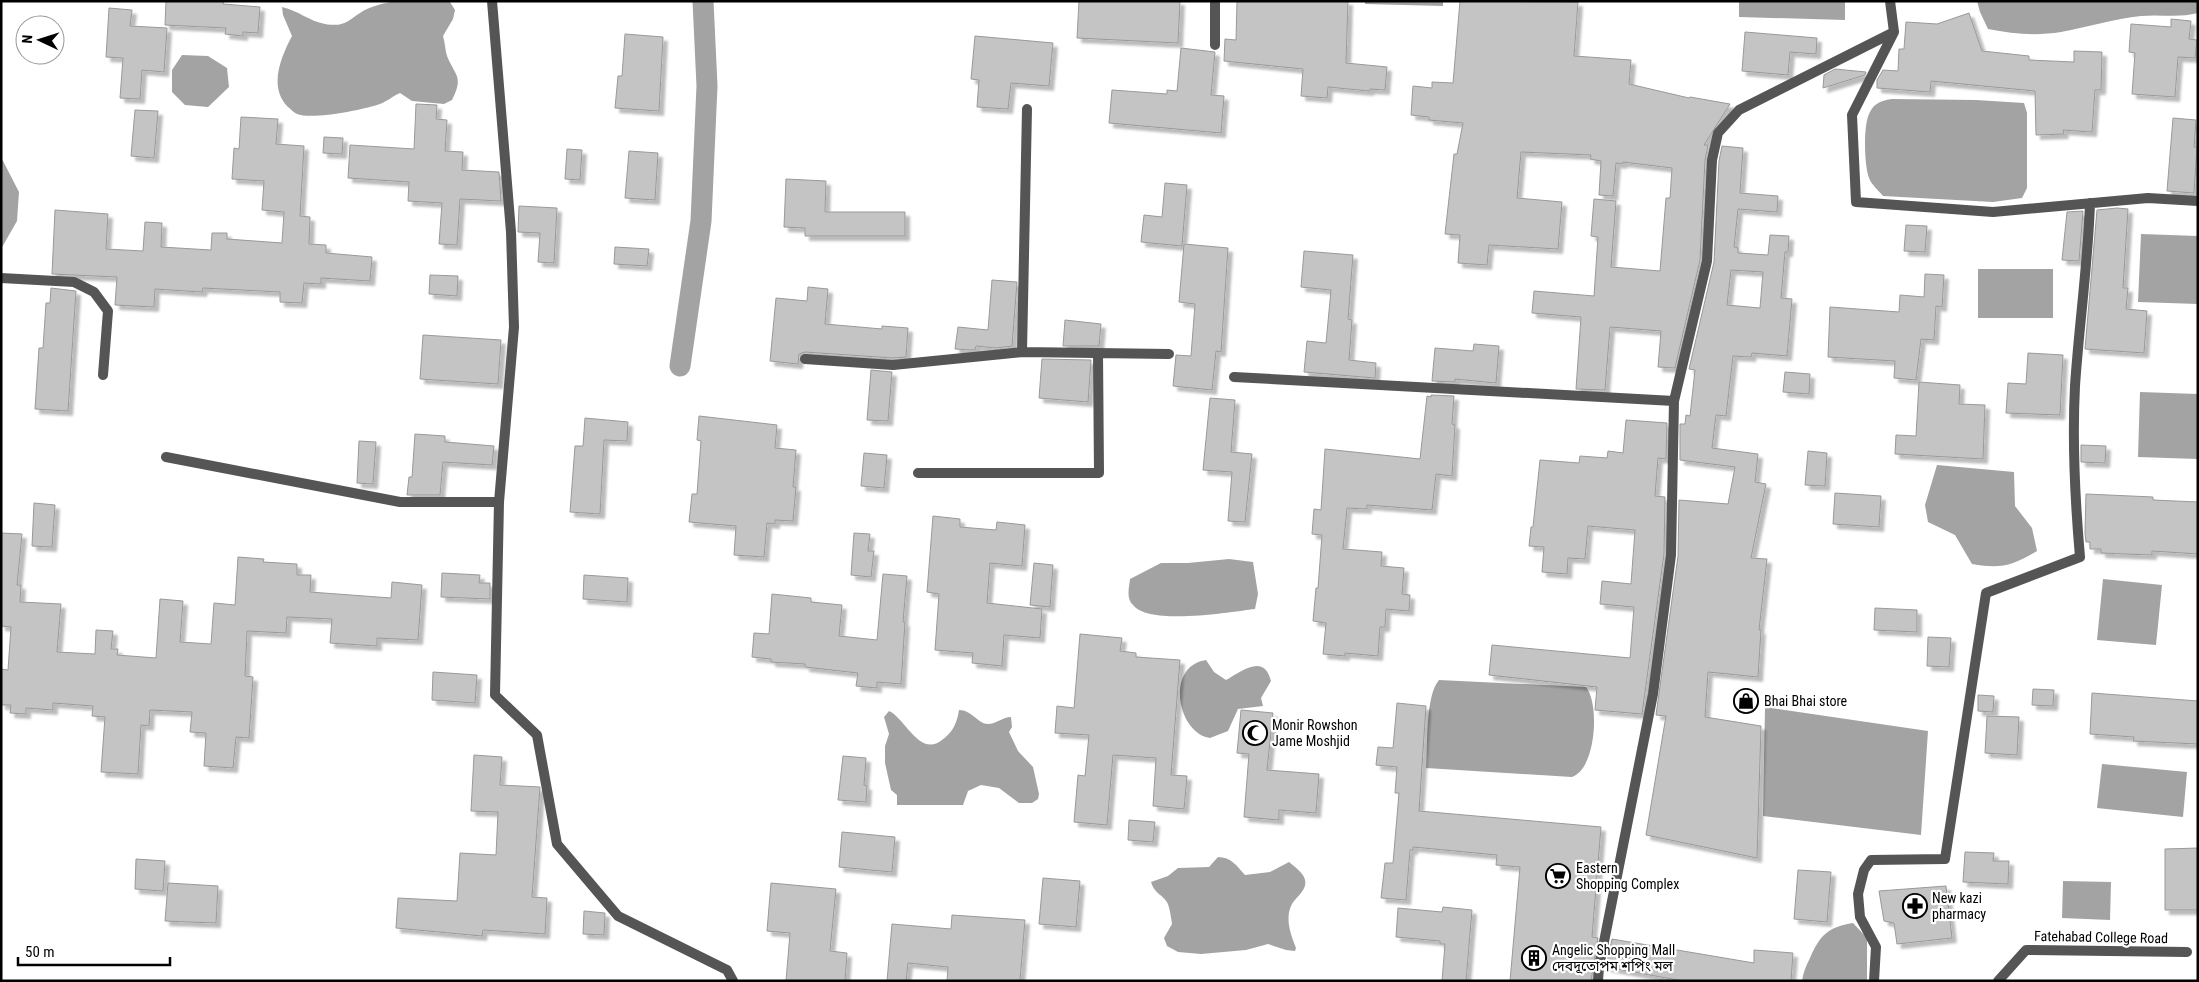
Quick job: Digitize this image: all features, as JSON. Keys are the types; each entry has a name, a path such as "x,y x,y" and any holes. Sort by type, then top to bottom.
{"street":[{"path":"492,1 510,213 514,327 499,502 495,695 537,735 557,844 618,916 728,970 733,981"},
{"path":"1215,1 1215,45"},
{"path":"1890,1 1894,32 1852,115 1856,202 1993,212 2148,198 2198,201"},
{"path":"1598,981 1599,967 1653,694 1671,555 1674,401 1707,261 1712,160 1718,133 1739,110 1894,32"},
{"path":"1022,352 1027,109"},
{"path":"1874,981 1876,947 1860,916 1858,894 1864,870 1871,860 1945,859 1986,594 2080,557 2074,483 2075,386 2088,259 2090,203"},
{"path":"1,278 74,282 94,292 108,311 103,375"},
{"path":"805,359 893,365 1022,352 1169,354"},
{"path":"918,473 1099,472 1098,353"},
{"path":"1234,378 1674,401"},
{"path":"166,457 400,502 499,502"},
{"name":"Fatehabad College Road","path":"1998,981 2026,950 2187,952"}],"shaded area":[{"path":"397,1 447,1 450,2 455,10 453,19 443,36 447,56 458,81 452,100 444,104 412,101 400,93 383,103 370,107 337,114 314,116 297,114 288,107 282,99 278,81 281,62 292,36 283,15 282,7 319,23 337,25 373,7"},
{"path":"1365,1 1443,1 1443,6 1365,4"},
{"path":"1739,1 1845,1 1845,20 1739,17"},
{"path":"1977,1 2198,1 2198,13 2141,16 2061,32 2024,34 1988,29"},
{"path":"182,55 208,56 227,68 229,87 208,107 185,105 172,92 172,70"},
{"path":"1892,99 1976,100 2024,103 2027,113 2027,188 2022,198 1993,202 1883,196 1873,185 1867,172 1865,134 1868,117 1874,106 1879,102"},
{"path":"1,157 19,192 17,221 1,249"},
{"path":"2141,234 2198,236 2198,304 2138,302"},
{"path":"1978,269 2053,269 2053,318 1978,318"},
{"path":"2140,392 2198,394 2198,459 2138,457"},
{"path":"1937,465 2014,472 2015,506 2032,528 2037,551 2006,565 1972,564 1955,535 1928,522 1925,505"},
{"path":"1229,559 1253,562 1258,594 1255,609 1210,615 1156,615 1142,611 1133,605 1129,599 1130,579 1161,563 1188,563"},
{"path":"2103,579 2162,585 2156,645 2097,640"},
{"path":"1206,660 1214,672 1226,680 1245,669 1258,666 1268,673 1271,681 1261,698 1263,706 1238,709 1228,731 1210,738 1199,733 1190,725 1183,713 1180,699 1181,686 1185,674 1193,665"},
{"path":"1439,680 1586,687 1593,707 1594,721 1591,749 1580,772 1572,777 1426,768 1429,709 1431,697"},
{"path":"1765,707 1928,731 1921,835 1763,816"},
{"path":"959,710 968,712 981,722 988,724 1011,717 1012,727 1009,732 1018,751 1033,767 1039,794 1038,799 1032,803 1019,803 999,788 981,785 968,791 963,805 897,805 897,795 891,790 885,763 885,746 889,734 884,717 889,711 920,741 934,744 946,737 952,730"},
{"path":"2102,764 2187,772 2183,817 2097,808"},
{"path":"1218,857 1230,860 1245,875 1270,872 1289,862 1301,872 1305,879 1304,888 1289,911 1289,927 1296,948 1295,951 1268,944 1246,950 1201,954 1178,952 1167,946 1164,938 1172,924 1168,904 1155,890 1151,882 1168,876 1178,868 1209,867"},
{"path":"2063,881 2111,882 2110,920 2062,918"},
{"path":"1853,923 1867,938 1867,981 1802,981 1807,964 1821,938 1837,927"}],"building":[{"path":"166,1 224,1 223,4 260,7 258,33 243,32 243,36 225,34 226,28 165,25"},
{"path":"1079,1 1180,1 1178,43 1077,38"},
{"path":"1237,1 1348,1 1346,63 1387,67 1385,90 1370,89 1369,91 1328,87 1327,98 1301,96 1303,69 1224,61 1225,39 1236,40"},
{"path":"1460,1 1578,2 1574,56 1631,60 1629,84 1689,98 1730,104 1704,145 1708,145 1705,160 1700,260 1675,368 1658,367 1661,331 1610,327 1605,390 1576,389 1581,317 1532,313 1534,291 1594,296 1598,237 1591,236 1594,199 1616,201 1611,267 1660,271 1666,198 1670,198 1672,168 1623,162 1622,164 1616,163 1613,196 1599,195 1601,161 1590,159 1591,155 1521,152 1517,198 1562,202 1558,249 1489,245 1487,265 1458,263 1460,235 1445,234 1454,154 1457,154 1463,123 1429,120 1429,117 1411,115 1413,86 1432,88 1432,82 1453,83"},
{"path":"109,8 132,10 130,26 167,28 164,72 142,70 140,99 120,98 123,58 106,57"},
{"path":"1969,13 1982,51 2029,56 2029,60 2074,62 2074,51 2102,52 2101,90 2095,90 2092,132 2063,130 2064,134 2036,135 2035,91 1931,81 1930,92 1877,88 1877,80 1883,70 1898,71 1899,49 1904,49 1906,22 1937,24"},
{"path":"2171,19 2191,21 2189,39 2197,40 2195,58 2178,57 2175,97 2132,94 2135,53 2129,52 2131,24 2171,27"},
{"path":"1745,32 1817,38 1816,54 1790,52 1788,75 1742,71"},
{"path":"625,34 663,37 659,111 615,108 618,76 622,76"},
{"path":"975,36 1053,43 1049,86 1011,83 1008,109 977,107 979,80 971,79"},
{"path":"1181,48 1215,52 1211,95 1224,96 1221,133 1109,123 1112,90 1167,94 1167,90 1177,91"},
{"path":"1835,69 1866,72 1865,75 1823,88 1824,75"},
{"path":"416,104 437,105 436,119 447,120 445,151 463,152 462,170 499,172 501,201 460,199 457,245 439,244 442,203 408,201 409,182 348,178 350,145 414,149"},
{"path":"135,110 158,111 154,158 131,156"},
{"path":"241,117 278,119 276,144 304,146 300,216 310,217 309,244 326,245 326,253 372,257 370,281 321,278 321,284 304,283 302,303 280,302 280,292 203,288 202,292 155,289 154,307 115,305 117,277 52,274 55,210 108,214 106,249 143,251 145,222 162,223 161,247 211,250 212,233 227,233 227,239 282,243 284,212 262,210 264,181 232,179 234,148 239,149"},
{"path":"2173,118 2196,120 2194,147 2197,147 2194,193 2167,191"},
{"path":"324,137 343,138 342,154 323,153"},
{"path":"1722,146 1743,148 1740,193 1778,196 1777,212 1738,209 1734,247 1738,248 1738,253 1768,255 1770,235 1789,236 1788,252 1785,252 1781,298 1792,299 1787,356 1752,353 1751,357 1733,356 1726,416 1716,415 1712,448 1758,454 1755,482 1766,484 1751,558 1767,559 1759,630 1761,630 1758,677 1708,672 1705,717 1761,726 1757,858 1646,835 1666,716 1656,715 1678,556 1679,500 1728,504 1735,467 1680,460 1680,424 1685,424 1686,415 1690,416 1695,370 1689,369 1714,262 1719,161","holes":["1731,270 1763,272 1760,308 1727,305"]},
{"path":"567,149 582,150 580,180 565,179"},
{"path":"629,151 658,153 655,200 625,198"},
{"path":"786,179 826,181 825,212 905,212 905,236 805,236 805,228 784,227"},
{"path":"1165,183 1187,185 1182,246 1141,242 1144,215 1162,217"},
{"path":"519,206 557,208 554,263 538,262 540,233 518,232"},
{"path":"2128,209 2123,288 2128,288 2126,309 2147,311 2144,353 2085,349 2097,210"},
{"path":"2083,211 2079,261 2062,260 2067,212"},
{"path":"1906,225 1927,226 1925,252 1904,251"},
{"path":"1184,244 1228,248 1221,352 1216,351 1212,390 1173,386 1176,355 1191,356 1195,304 1179,302"},
{"path":"615,247 649,249 647,266 614,264"},
{"path":"1304,251 1353,255 1348,319 1352,320 1349,360 1376,363 1375,378 1304,372 1307,341 1326,343 1331,290 1301,287"},
{"path":"1925,274 1944,275 1942,307 1936,306 1934,340 1921,339 1916,380 1894,378 1895,361 1828,357 1830,307 1899,312 1900,295 1924,297"},
{"path":"430,275 458,276 457,296 429,294"},
{"path":"992,280 1017,282 1012,346 996,348 976,346 975,350 955,349 958,327 988,330"},
{"path":"808,287 828,289 825,324 882,329 882,326 908,328 906,357 893,358 805,352 799,354 798,364 770,361 776,298 807,301"},
{"path":"51,288 76,291 68,411 35,409 39,348 43,348 46,303 50,303"},
{"path":"1065,320 1101,324 1099,346 1063,346"},
{"path":"423,335 501,340 498,384 420,379"},
{"path":"1474,344 1499,346 1496,383 1455,379 1455,382 1432,381 1435,348 1473,351"},
{"path":"2028,353 2063,355 2060,415 2006,413 2008,383 2026,384"},
{"path":"1042,359 1091,360 1088,402 1039,398"},
{"path":"871,370 892,372 888,421 867,420"},
{"path":"1785,372 1810,374 1809,394 1783,392"},
{"path":"1919,382 1960,385 1959,404 1985,405 1983,459 1895,454 1896,435 1916,436"},
{"path":"1431,395 1454,396 1452,424 1455,425 1452,476 1436,474 1432,510 1367,505 1367,509 1347,508 1343,549 1382,552 1381,566 1404,568 1402,594 1410,595 1409,611 1386,609 1385,627 1380,627 1378,656 1345,653 1345,656 1323,654 1326,623 1313,621 1316,588 1318,588 1322,535 1312,534 1314,509 1321,510 1325,449 1420,459 1427,396 1431,397"},
{"path":"1210,398 1235,400 1231,452 1252,454 1245,522 1228,521 1232,472 1203,470"},
{"path":"699,416 777,425 775,448 796,450 793,487 796,487 793,521 775,520 775,524 767,523 764,557 734,555 736,526 689,522 692,494 697,494 701,441 697,440"},
{"path":"585,418 628,422 627,441 604,440 600,514 570,512 575,446 583,446"},
{"path":"1626,420 1667,423 1666,459 1658,458 1655,496 1665,497 1664,554 1642,714 1595,710 1597,687 1489,675 1492,645 1630,658 1634,607 1600,604 1602,581 1631,584 1635,530 1588,526 1585,559 1568,558 1567,574 1542,572 1544,547 1529,546 1531,527 1533,527 1540,460 1579,463 1580,456 1607,458 1608,451 1623,453"},
{"path":"415,434 445,436 445,442 494,446 492,465 443,462 440,495 407,495 409,477 412,477"},
{"path":"359,441 376,442 373,484 357,483"},
{"path":"2081,445 2106,446 2105,463 2081,462"},
{"path":"1808,451 1827,453 1825,486 1805,485"},
{"path":"864,453 887,455 884,488 861,486"},
{"path":"1835,493 1881,496 1879,527 1833,524"},
{"path":"2086,494 2153,497 2153,500 2198,502 2198,554 2152,551 2152,555 2101,553 2101,549 2090,549 2090,542 2086,542 2085,533"},
{"path":"34,503 55,505 52,547 32,546"},
{"path":"933,516 960,519 960,527 996,530 997,522 1025,525 1022,566 990,563 987,603 1042,609 1040,638 1004,635 1002,666 972,663 973,653 935,650 939,594 927,592"},
{"path":"1,533 22,534 17,585 21,585 20,602 61,604 57,652 95,654 96,630 113,631 111,649 118,649 117,655 156,658 160,599 183,601 180,642 211,644 214,603 235,605 238,557 264,559 263,562 297,564 297,575 311,575 310,592 391,598 392,582 422,585 418,640 377,638 377,646 330,643 332,619 287,617 286,633 247,631 245,676 253,677 249,738 236,737 233,768 204,766 206,733 190,732 192,712 150,710 149,726 141,725 138,774 101,772 105,717 92,716 93,706 53,703 53,710 26,708 26,714 10,713 11,705 1,705 1,669 8,670 11,627 1,626"},
{"path":"854,533 870,534 868,551 874,551 871,577 851,575"},
{"path":"1034,563 1053,565 1050,607 1030,605"},
{"path":"442,573 480,575 479,583 490,583 490,599 441,597"},
{"path":"883,574 907,576 901,684 877,682 877,688 856,686 858,673 805,667 805,664 771,662 771,659 752,657 754,633 769,634 772,594 811,598 811,602 842,605 839,636 877,640"},
{"path":"584,575 628,578 627,602 583,599"},
{"path":"1875,608 1917,610 1917,632 1874,630"},
{"path":"1080,634 1122,638 1120,651 1136,653 1136,657 1180,660 1171,775 1187,776 1184,809 1153,806 1156,758 1113,755 1107,825 1074,822 1078,775 1085,776 1089,735 1055,733 1057,706 1074,708"},
{"path":"1928,637 1951,638 1949,667 1927,666"},
{"path":"433,672 477,675 475,703 432,700"},
{"path":"2033,689 2054,690 2053,706 2032,705"},
{"path":"2092,693 2198,701 2198,744 2133,741 2134,737 2090,734"},
{"path":"1978,695 1994,696 1993,712 1978,711"},
{"path":"1397,703 1426,706 1419,811 1601,827 1592,937 1598,938 1591,981 1510,981 1520,867 1496,865 1497,855 1413,847 1413,850 1410,850 1406,900 1381,898 1385,863 1393,863 1399,793 1395,793 1397,767 1376,765 1378,747 1393,748"},
{"path":"1241,710 1273,713 1267,770 1319,774 1316,813 1279,810 1279,820 1244,817 1249,754 1237,753"},
{"path":"1987,716 2019,717 2017,755 1985,753"},
{"path":"474,755 502,757 500,785 540,787 532,897 547,898 545,934 483,930 482,936 396,928 398,898 457,901 460,853 496,855 498,812 471,811"},
{"path":"843,756 866,758 864,785 867,786 866,802 838,800"},
{"path":"1129,820 1155,822 1153,842 1128,840"},
{"path":"842,832 895,837 892,872 839,867"},
{"path":"2198,848 2198,910 2165,910 2165,849"},
{"path":"1965,852 1994,853 1993,861 2009,861 2008,884 1963,882"},
{"path":"136,859 165,861 163,891 135,889"},
{"path":"1798,870 1831,872 1827,922 1794,919"},
{"path":"1043,878 1080,881 1076,927 1039,924"},
{"path":"168,883 218,886 216,923 165,921"},
{"path":"771,883 836,889 830,951 847,953 845,981 786,981 790,933 767,931"},
{"name":"New kazi pharmacy","path":"1946,886 1952,938 1897,944 1894,923 1884,921 1879,891"},
{"path":"1443,907 1472,910 1466,981 1442,981 1445,944 1440,944 1440,941 1396,937 1398,908 1442,912"},
{"path":"584,911 605,913 604,935 583,934"},
{"path":"952,915 1025,920 1020,981 947,981 948,967 908,963 906,981 887,981 892,924 951,929"},
{"path":"1612,939 1754,963 1754,950 1793,953 1791,981 1683,981 1606,967"}],"waterway":[{"path":"680,366 701,221 707,86 703,1"}],"place":[{"name":"Bhai Bhai store","path":"1746,701"},
{"name":"Monir Rowshon Jame Moshjid","path":"1255,733"},
{"name":"Eastern Shopping Complex","path":"1558,876"},
{"name":"New kazi pharmacy","path":"1915,906"},
{"name":"Angelic Shopping Mall দেবদূতোপম শপিং মল","path":"1534,958"}]}
